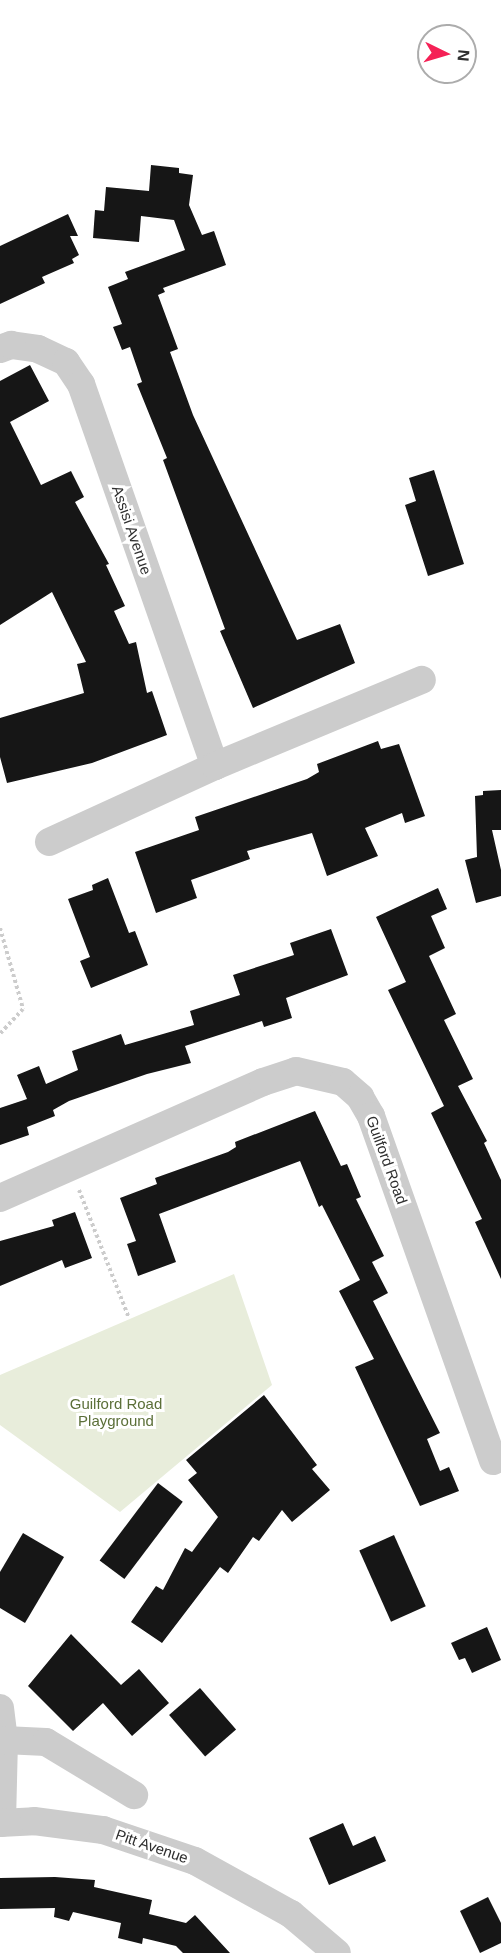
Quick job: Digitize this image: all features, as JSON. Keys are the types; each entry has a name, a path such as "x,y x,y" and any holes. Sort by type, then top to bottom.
{"street":[{"name":"Assisi Avenue","path":"0,349 11,345 38,349 66,362 81,384 215,766"},
{"path":"49,842 215,766 422,680"},
{"name":"Guilford Road","path":"0,1198 296,1071 343,1082 360,1097 372,1116 493,1461"},
{"path":"0,1708 4,1740 1,1823"},
{"path":"4,1740 46,1742 134,1795"},
{"name":"Pitt Avenue","path":"1,1823 69,1824 140,1840 209,1867 291,1914 336,1953"}],"path":[{"path":"0,928 23,1009 0,1034"},
{"path":"70,1167 129,1318"}],"green space":[{"name":"Guilford Road Playground","path":"234,1274 272,1385 120,1512 0,1425 0,1375"}],"building":[{"path":"151,165 179,168 179,173 193,175 189,205 202,235 214,231 226,265 163,288 165,292 158,295 178,349 170,352 193,415 297,640 340,624 355,663 253,708 220,631 225,629 163,460 167,458 137,384 142,382 130,347 122,350 113,327 122,324 108,287 128,279 125,272 185,250 174,220 141,216 139,242 93,238 95,210 104,211 106,187 149,191"},
{"path":"68,214 78,236 70,236 79,255 72,259 74,263 42,277 45,283 0,304 0,246"},
{"path":"30,365 49,401 10,422 41,485 71,471 84,497 75,502 109,564 106,565 125,606 114,611 129,644 136,642 147,693 152,691 167,735 92,763 7,783 0,757 0,718 84,693 77,664 86,662 52,592 0,625 0,381"},
{"path":"434,470 464,564 428,576 405,505 416,501 409,478"},
{"path":"378,741 381,749 399,744 425,816 405,823 402,813 365,828 378,856 327,876 312,833 247,851 250,859 191,880 197,898 156,913 135,852 199,830 195,817 307,779 319,772 317,764"},
{"path":"501,790 501,830 492,830 501,870 501,896 476,903 465,860 477,857 475,796 483,795 483,791"},
{"path":"108,878 129,933 135,931 148,965 91,988 80,961 90,957 68,899 93,890 92,885"},
{"path":"438,888 447,909 431,916 445,948 429,956 456,1014 444,1020 473,1079 458,1086 487,1141 484,1143 501,1180 501,1279 475,1222 482,1219 431,1113 444,1106 388,990 406,982 376,917"},
{"path":"331,929 348,975 286,998 292,1018 264,1027 262,1021 185,1046 191,1063 147,1074 69,1101 53,1110 55,1116 27,1127 29,1135 0,1145 0,1108 27,1099 17,1075 39,1066 46,1084 78,1070 72,1051 121,1034 125,1045 194,1025 190,1011 240,995 233,975 294,955 290,943"},
{"path":"315,1111 341,1166 347,1164 361,1197 356,1199 384,1256 372,1262 388,1293 373,1301 440,1433 427,1439 440,1471 449,1467 459,1491 420,1506 355,1367 374,1359 339,1291 360,1280 322,1205 319,1207 300,1161 159,1214 176,1262 138,1276 127,1244 136,1241 120,1198 157,1184 155,1178 228,1152 236,1147 235,1142"},
{"path":"75,1212 92,1258 65,1268 62,1260 0,1286 0,1241 54,1226 52,1220"},
{"path":"264,1395 317,1465 312,1469 330,1490 292,1522 282,1510 259,1541 253,1537 228,1573 220,1567 162,1643 131,1622 156,1586 163,1590 185,1548 192,1552 218,1517 188,1480 197,1473 186,1460"},
{"path":"158,1483 183,1502 124,1579 100,1560"},
{"path":"23,1533 64,1557 25,1623 0,1608 0,1572"},
{"path":"394,1535 426,1606 391,1622 359,1550"},
{"path":"487,1627 501,1660 472,1673 465,1658 459,1660 451,1643"},
{"path":"71,1634 121,1685 139,1669 169,1703 132,1736 103,1703 73,1731 28,1686"},
{"path":"200,1688 236,1730 205,1756 169,1715"},
{"path":"343,1823 353,1846 375,1836 386,1861 329,1885 309,1838"},
{"path":"55,1877 95,1880 94,1887 152,1900 149,1914 186,1923 195,1915 230,1953 183,1953 176,1946 143,1938 142,1944 118,1938 121,1923 73,1912 69,1921 54,1917 55,1908 0,1909 0,1878"},
{"path":"488,1897 501,1923 501,1943 480,1953 460,1911"}]}
